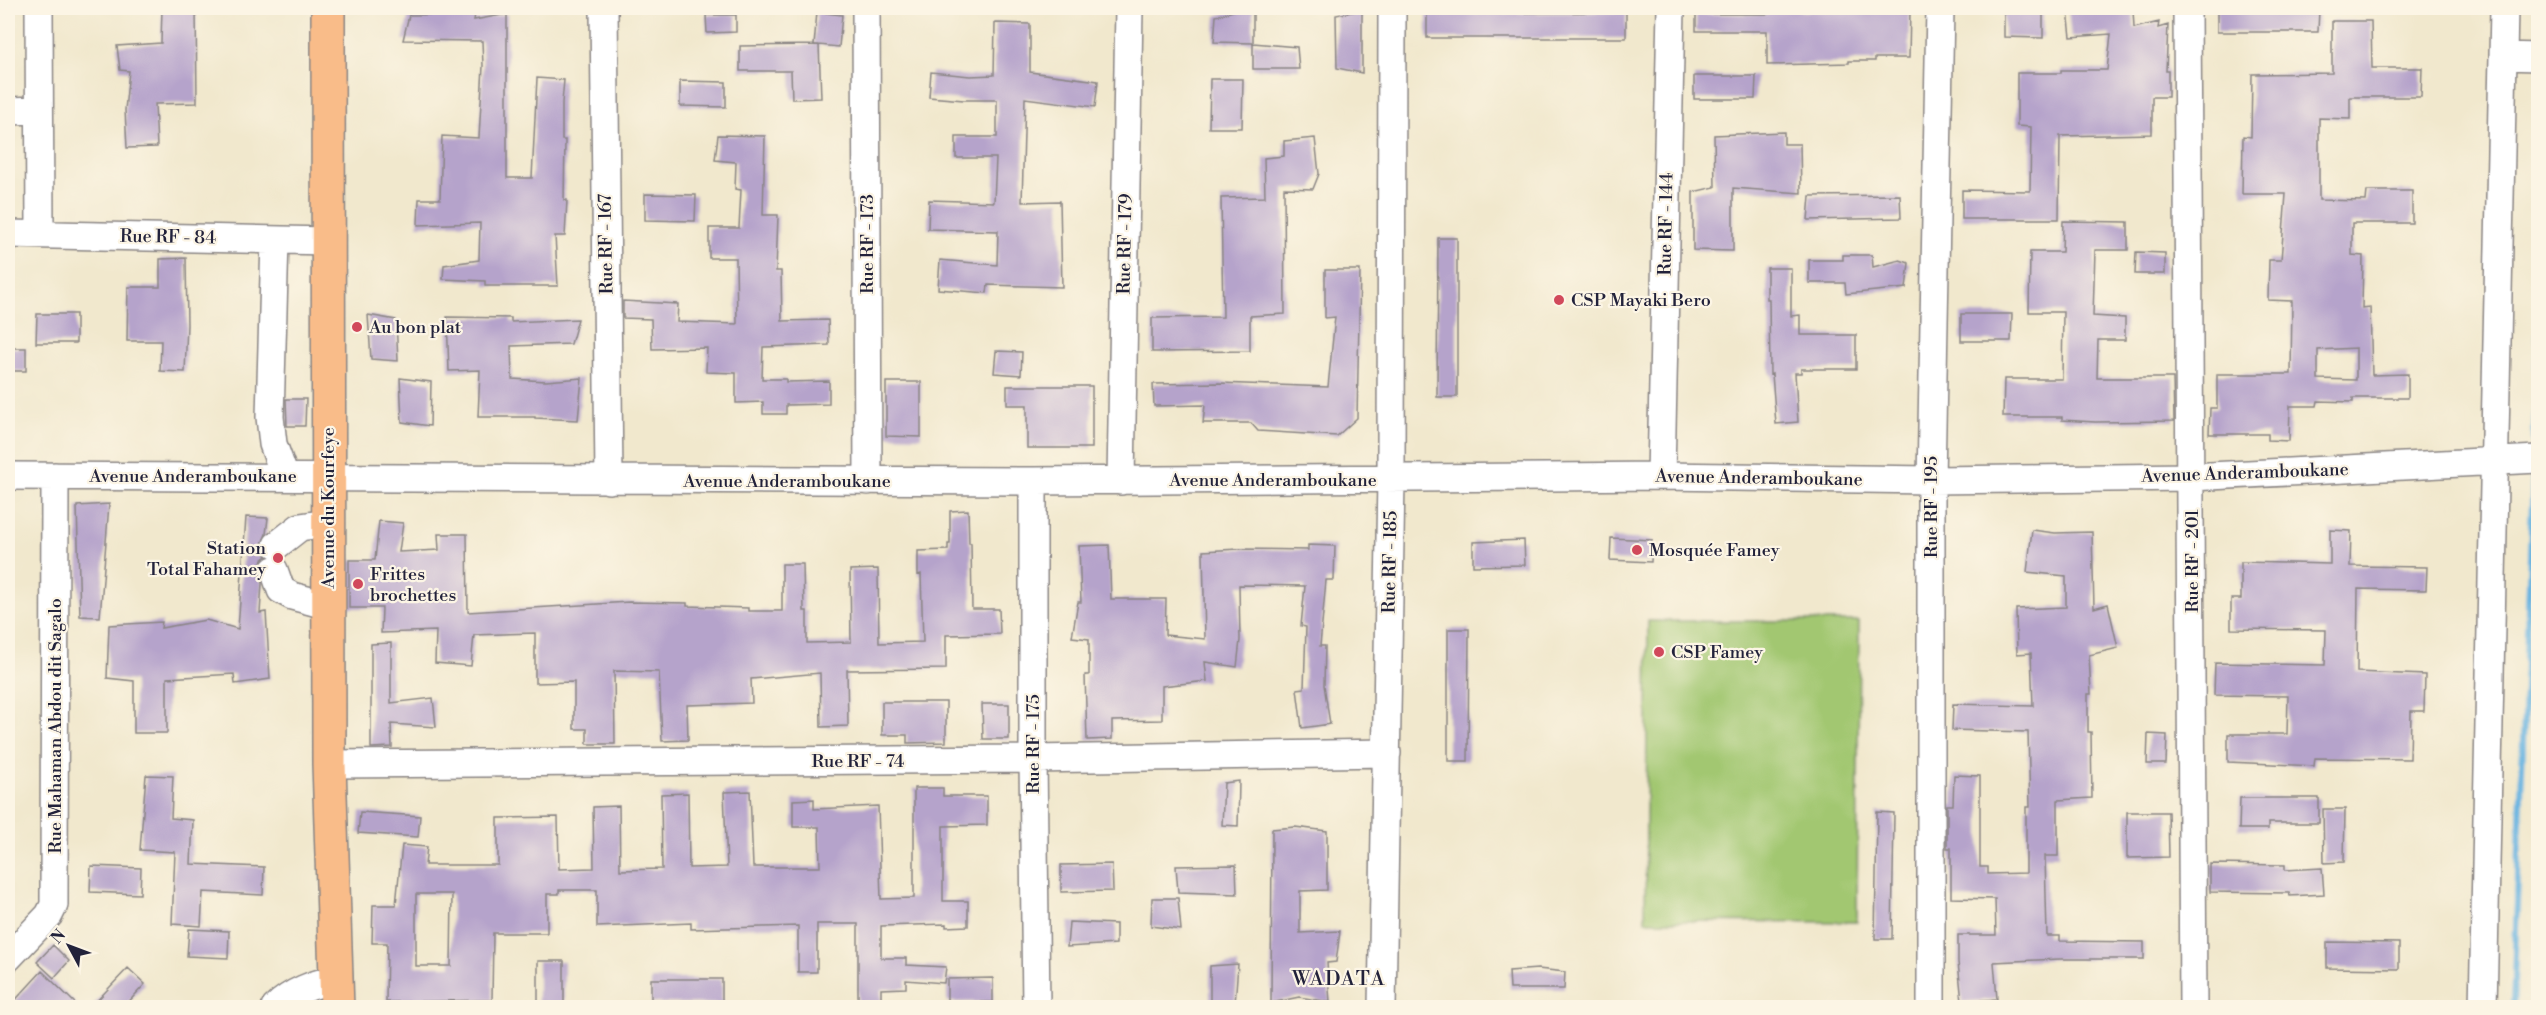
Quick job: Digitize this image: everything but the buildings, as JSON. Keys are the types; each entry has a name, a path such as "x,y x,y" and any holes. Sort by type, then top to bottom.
{"main road":[{"name":"Avenue du Kourfeye","path":"328,8 329,764 336,993"}],"street":[{"path":"39,8 40,234"},
{"name":"Rue RF - 167","path":"604,8 609,480"},
{"name":"Rue RF - 173","path":"866,8 868,481"},
{"name":"Rue RF - 179","path":"1121,481 1129,8"},
{"name":"Rue RF - 185","path":"1382,1008 1391,479 1392,8"},
{"name":"Rue RF - 144","path":"1661,476 1671,8"},
{"name":"Rue RF - 195","path":"1931,1008 1931,480 1940,8"},
{"name":"Rue RF - 201","path":"2187,8 2193,1008"},
{"path":"2483,1008 2504,8"},
{"path":"2504,56 2538,57"},
{"path":"8,111 39,110"},
{"name":"Rue RF - 84","path":"8,234 328,241"},
{"path":"275,240 270,417 273,444 285,477"},
{"name":"Avenue Anderamboukane","path":"8,476 1121,481 1661,476 1931,480 2191,477 2538,459"},
{"name":"Rue Mahaman Abdou dit Sagalo","path":"8,958 49,915 54,905 55,476"},
{"name":"Rue RF - 175","path":"1033,481 1036,1008"},
{"path":"328,523 300,527 276,557 281,590 292,596 328,606"},
{"name":"Rue RF - 74","path":"329,764 1033,759 1387,753"},
{"path":"275,1008 298,991 314,984 336,993"}],"green space":[{"path":"1648,621 1859,621 1857,922 1645,921"}],"waterway":[{"path":"2534,441 2538,330"},
{"path":"2513,1008 2533,478"}],"place":[{"name":"CSP Mayaki Bero","path":"1559,300"},
{"name":"Au bon plat","path":"357,327"},
{"name":"Mosquée Famey","path":"1637,550"},
{"name":"Station Total Fahamey","path":"278,558"},
{"name":"Frittes brochettes","path":"358,584"},
{"name":"CSP Famey","path":"1659,652"}],"district":[{"name":"WADATA","path":"1339,979"}]}
